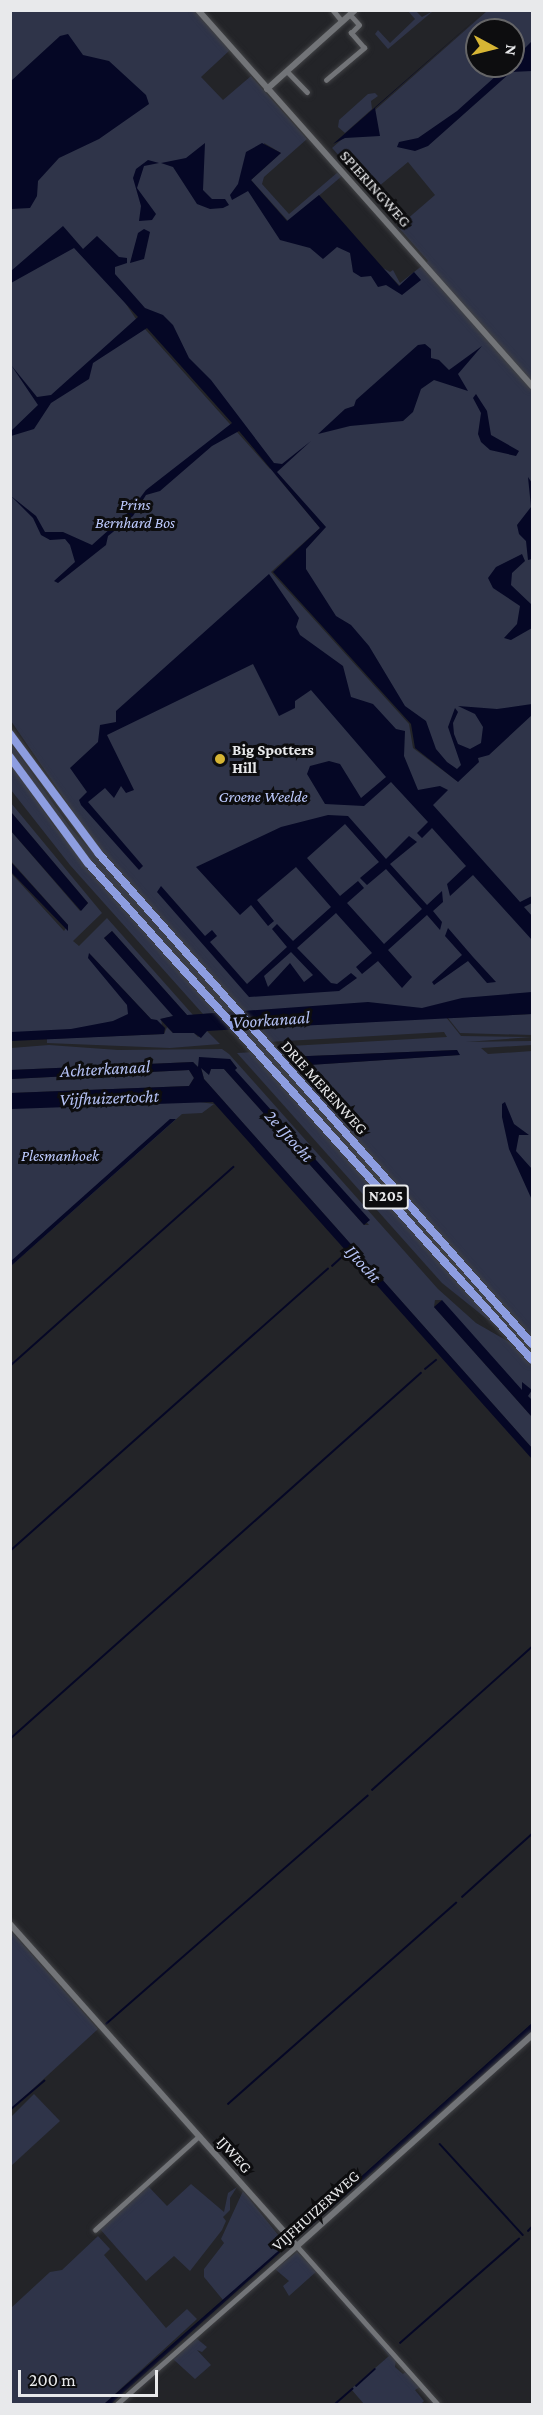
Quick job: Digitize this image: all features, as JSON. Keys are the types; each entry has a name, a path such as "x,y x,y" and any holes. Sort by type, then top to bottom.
{"highway":[{"name":"DRIE MERENWEG","path":"10,734 99,854 532,1344"},
{"name":"DRIE MERENWEG","path":"10,758 88,863 532,1360"}],"street":[{"name":"SPIERINGWEG","path":"198,10 532,386"},
{"path":"333,10 342,21"},
{"path":"267,89 353,13 360,25 351,33 364,48 326,80"},
{"path":"288,71 307,92"},
{"name":"IJWEG","path":"10,1924 438,2404"},
{"name":"VIJFHUIZERWEG","path":"117,2404 532,2035"},
{"path":"95,2230 200,2136"}],"green space":[{"path":"10,11 195,11 230,50 201,77 223,100 251,76 307,139 264,177 262,184 289,214 338,172 342,176 308,205 397,289 400,286 383,268 390,272 393,270 400,283 428,261 398,227 435,195 408,162 372,192 332,148 465,30 465,78 525,78 525,18 479,18 487,11 532,11 532,994 438,1007 461,1036 532,1037 466,1042 532,1041 532,1045 481,1048 488,1054 532,1051 532,1337 273,1047 447,1037 444,1032 268,1042 256,1028 369,1022 240,1011 92,839 11,721","holes":["264,143 281,153 251,180 288,221 283,225 246,183 266,150","88,247 272,467 270,469 136,319","273,472 323,528 281,568 450,770 468,768 457,781 413,748 409,724 271,572 320,528","457,1050 459,1055 294,1066 285,1057"]},
{"path":"408,11 416,11 422,17 433,11 388,49 375,34 378,30 390,43 415,19"},
{"path":"375,93 378,96 371,101 372,109 345,133 338,127 339,120 368,94"},
{"path":"10,742 70,827 233,1011 225,1012 76,844 32,785 11,752"},
{"path":"10,763 54,826 216,1013 203,1014 70,865 11,790"},
{"path":"11,803 102,913 73,941 79,946 107,918 193,1015 187,1015 112,931 104,938 174,1016 161,1019 162,1025 151,1019 89,953 139,1014 95,1030 11,1035 10,872 64,931 68,925 11,861 11,831 80,911 88,903 11,812"},
{"path":"532,1014 532,1035 460,1033 448,1018"},
{"path":"167,1027 173,1033 194,1033 198,1037 207,1031 220,1044 170,1048 47,1043 47,1039 164,1034"},
{"path":"248,1028 532,1347 532,1356 240,1029"},
{"path":"49,1045 118,1050 222,1049 229,1054 438,1289 476,1323 511,1343 532,1366 532,1402 441,1300 435,1300 434,1307 532,1417 532,1448 204,1079 201,1067 209,1074 211,1069 224,1069 364,1225 369,1225 234,1070 237,1068 230,1059 206,1061 198,1067 193,1062 11,1070 11,1048"},
{"path":"254,1052 497,1327 442,1283 237,1053"},
{"path":"189,1070 194,1078 189,1086 11,1093 11,1079"},
{"name":"Plesmanhoek","path":"193,1101 214,1104 202,1113 182,1114 11,1266 11,1108"},
{"path":"10,1930 98,2029 11,2109 10,2109"},
{"path":"34,2094 60,2121 11,2166 11,2117"},
{"path":"191,2184 224,2212 228,2193 237,2187 230,2198 230,2210 223,2217 226,2221 222,2230 190,2271 174,2256 146,2281 100,2229 148,2186 167,2206"},
{"path":"243,2191 287,2246 223,2300 204,2277 204,2269 224,2243 221,2239"},
{"path":"98,2236 110,2249 104,2255 166,2328 187,2309 197,2319 104,2404 11,2404 11,2308 50,2272 62,2270"},
{"path":"297,2252 317,2271 289,2296 283,2286 289,2281 275,2269"},
{"path":"325,2280 396,2360 395,2367 403,2374 406,2372 420,2387 415,2390 424,2401 421,2404 364,2404 351,2389 389,2356"},
{"path":"196,2338 207,2347 202,2352 197,2350 211,2365 195,2379 173,2359"}],"water":[{"path":"465,28 375,108 380,136 345,138 333,144"},
{"path":"68,34 83,55 109,61 146,95 149,104 99,139 59,158 38,181 37,196 30,208 11,209 11,81 60,36"},
{"path":"532,41 532,71 525,71 525,48"},
{"path":"494,78 504,78 428,146 415,151 397,147 399,142 418,138 457,111"},
{"path":"205,143 203,190 212,199 225,199 229,205 223,208 210,209 197,204 173,167 161,163 186,158"},
{"path":"262,143 281,153 251,180 287,221 319,195 399,286 414,272 421,280 402,295 386,285 378,287 371,276 361,277 353,272 350,253 337,247 323,259 310,248 280,240 248,191 232,200 230,195 238,184 246,152"},
{"path":"148,160 159,163 144,166 137,188 156,214 152,220 139,221 141,206 133,178 136,169"},
{"path":"63,226 83,249 97,236 119,257 127,258 127,263 115,267 115,274 145,308 163,315 173,325 189,358 211,380 274,463 282,464 311,441 277,472 326,527 306,549 306,569 336,616 351,625 369,646 405,706 426,721 436,749 447,762 457,769 461,765 448,727 455,708 458,712 453,723 454,734 458,744 470,749 481,743 483,727 475,714 458,706 497,709 532,704 532,715 489,755 478,758 479,762 458,782 415,748 411,724 273,572 320,528 239,431 212,446 160,491 146,495 133,516 108,536 106,545 58,583 54,581 75,562 70,545 65,539 50,540 41,535 33,518 11,496 36,516 45,532 63,532 92,545 131,510 146,490 232,423 147,328 93,363 89,379 51,403 34,429 11,436 11,431 38,405 11,365 37,397 51,395 138,317 74,248 11,283 11,271"},
{"path":"144,229 150,232 144,259 130,263 138,233"},
{"path":"425,344 431,349 431,358 439,360 449,370 482,346 458,374 468,391 434,380 421,389 413,412 403,421 350,426 318,434 345,409 354,406 356,400 418,345"},
{"path":"476,394 487,411 491,435 519,451 516,456 490,450 481,442 478,434 481,413 473,398"},
{"path":"528,477 532,483 532,559 528,560 526,541 519,534 517,525 531,507"},
{"path":"522,554 525,561 512,573 511,585 532,605 532,628 511,640 504,638 517,624 520,606 493,588 488,578 496,567"},
{"path":"269,574 299,618 296,627 300,635 343,666 351,697 373,704 396,729 405,731 404,756 418,790 440,786 448,790 433,805 520,902 532,896 532,903 524,907 532,916 532,940 473,875 450,896 447,884 466,866 432,828 422,838 417,833 428,822 391,782 364,806 325,804 307,774 310,766 329,761 340,764 361,798 386,777 311,690 295,701 295,708 279,716 253,664 107,735 134,790 126,793 121,786 114,798 105,788 88,802 143,866 139,870 81,805 79,800 87,792 70,768 98,742 100,725 116,722 116,711"},
{"path":"11,812 88,903 81,911 11,831"},
{"path":"328,815 348,816 386,859 409,836 417,842 390,864 427,905 442,891 443,902 433,911 442,922 440,930 427,915 388,950 412,977 402,988 378,961 362,974 356,967 372,953 336,913 297,948 331,983 337,984 351,973 357,978 339,991 249,997 157,892 161,886 205,936 212,930 217,936 210,942 247,984 287,947 272,929 277,924 293,941 331,907 296,867 257,900 274,921 268,926 251,905 240,915 196,867 281,827","holes":["345,824 379,862 360,878 367,885 386,869 422,909 384,944 347,903 364,888 358,881 340,896 307,858","291,952 313,975 304,982 290,963 268,987 264,976"]},
{"path":"10,861 68,925 68,931 11,872"},
{"path":"448,928 496,982 487,983 468,961 434,985 432,982 462,955 445,936"},
{"name":"Voorkanaal","path":"112,931 187,1015 368,1002 422,1008 462,998 532,992 532,1014 207,1031 201,1038 194,1033 173,1033 160,1019 173,1016 104,938"},
{"path":"89,953 151,1019 157,1020 165,1028 164,1034 11,1041 11,1032 71,1029 113,1021 128,1014 127,1005 88,958"},
{"path":"457,1050 460,1055 294,1066 284,1057"},
{"path":"199,1057 230,1059 237,1068 235,1070 370,1220 364,1225 224,1069 211,1069 209,1075 201,1068 204,1079 532,1448 532,1459 213,1102 11,1109 11,1093 189,1086 194,1078 189,1070 11,1079 11,1070 193,1062 198,1067"},
{"path":"505,1102 514,1124 529,1135 519,1135 516,1151 532,1169 532,1200 509,1149 502,1117 502,1104"},
{"path":"170,1119 176,1119 11,1266 11,1261"},
{"path":"442,1300 522,1390 522,1382 532,1390 528,1396 532,1400 532,1417 434,1307"},
{"path":"532,2023 532,2031 301,2235 299,2232"},
{"path":"285,2245 285,2248 111,2404 104,2404"}],"waterway":[{"path":"10,1366 233,1167"},
{"name":"IJtocht","path":"332,1266 343,1256"},
{"path":"10,1551 328,1269"},
{"path":"425,1369 436,1360"},
{"path":"10,1739 421,1373"},
{"path":"372,1790 532,1647"},
{"path":"106,2024 367,1796"},
{"path":"462,1897 532,1834"},
{"path":"228,2104 456,1903"},
{"path":"10,2110 44,2081"},
{"path":"440,2144 523,2235"},
{"path":"528,2231 532,2227"},
{"path":"400,2343 519,2239"},
{"path":"356,2386 375,2369"},
{"path":"335,2404 352,2389"}],"place":[{"name":"Big Spotters Hill","path":"220,759"}],"park label":[{"name":"Prins Bernhard Bos","path":"135,514"},
{"name":"Groene Weelde","path":"263,797"}],"water label":[{"name":"Achterkanaal","path":"105,1069"},
{"name":"Vijfhuizertocht","path":"109,1098"},
{"name":"2e IJtocht","path":"289,1136"}]}
